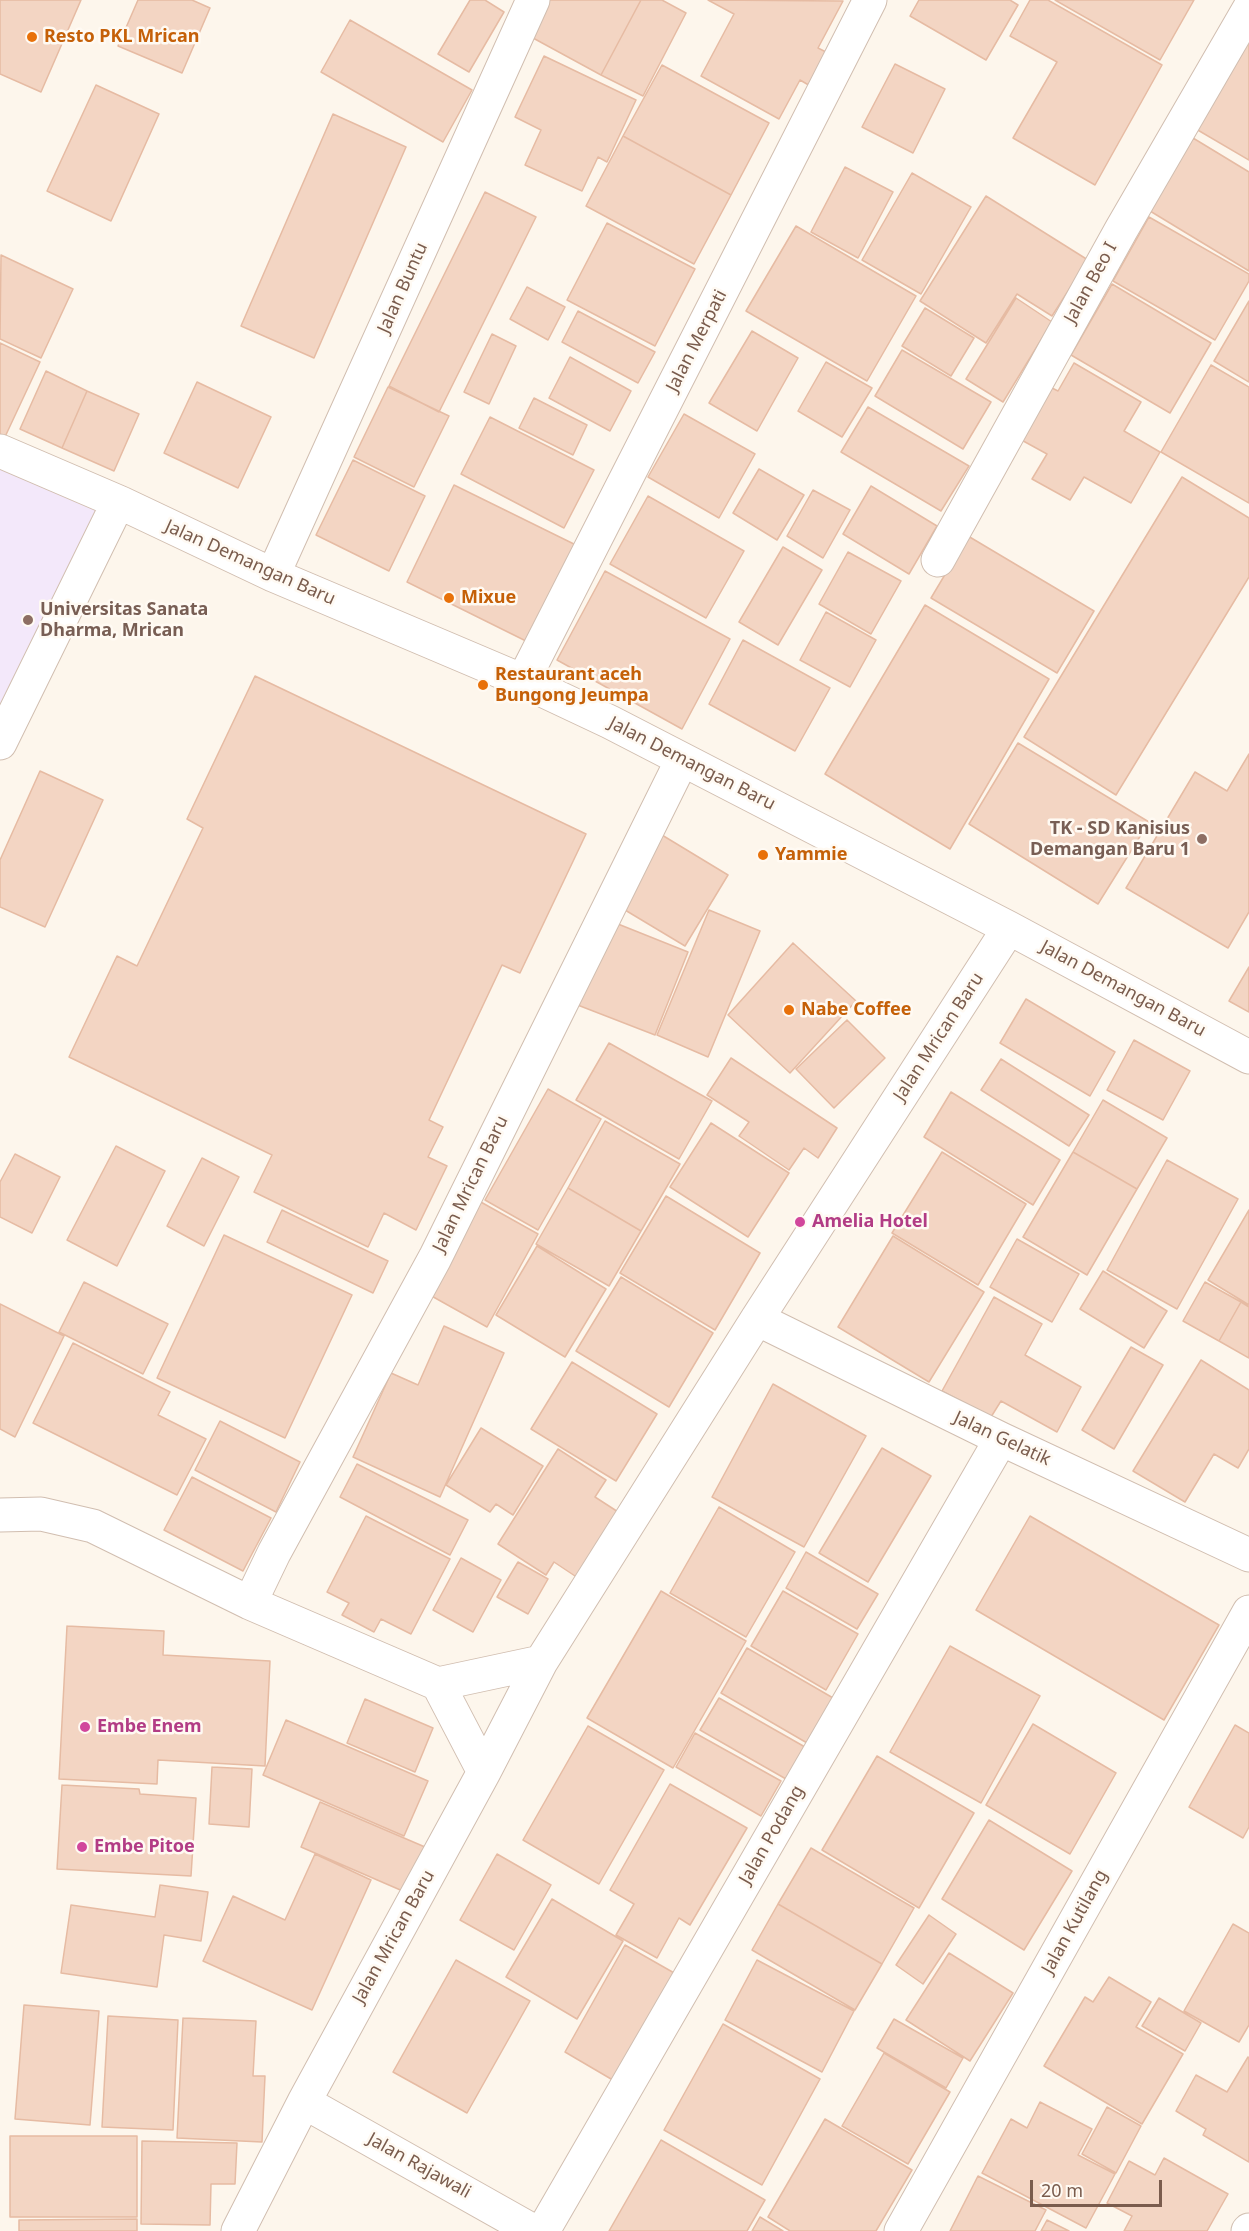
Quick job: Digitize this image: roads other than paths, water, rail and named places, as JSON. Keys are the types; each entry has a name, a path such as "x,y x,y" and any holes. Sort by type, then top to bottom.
{"street":[{"name":"Jalan Buntu","path":"273,575 533,0"},
{"name":"Jalan Merpati","path":"523,681 870,0"},
{"name":"Jalan Beo I","path":"938,560 1121,230 1249,9"},
{"name":"Jalan Demangan Baru","path":"0,451 121,503 273,575 523,681 610,722 1009,928 1249,1057"},
{"path":"0,743 114,511 121,503"},
{"name":"Jalan Mrican Baru","path":"250,1602 274,1553 435,1258 682,760"},
{"name":"Jalan Mrican Baru","path":"238,2231 304,2102 484,1772 541,1662 757,1319 1009,928"},
{"name":"Jalan Gelatik","path":"757,1319 1001,1439 1249,1555"},
{"name":"Jalan Podang","path":"543,2231 1001,1439"},
{"path":"0,1515 41,1514 93,1526 250,1602 438,1684 541,1662"},
{"name":"Jalan Kutilang","path":"901,2231 1249,1612"},
{"path":"438,1684 484,1772"},
{"name":"Jalan Rajawali","path":"304,2102 533,2231"}],"place":[{"name":"Resto PKL Mrican","path":"32,37"},
{"name":"Mixue","path":"449,598"},
{"name":"Universitas Sanata Dharma, Mrican","path":"28,620"},
{"name":"Restaurant aceh Bungong Jeumpa","path":"483,685"},
{"name":"TK - SD Kanisius Demangan Baru 1","path":"1202,839"},
{"name":"Yammie","path":"763,855"},
{"name":"Nabe Coffee","path":"789,1010"},
{"name":"Amelia Hotel","path":"800,1222"},
{"name":"Embe Enem","path":"85,1727"},
{"name":"Embe Pitoe","path":"82,1847"}]}
